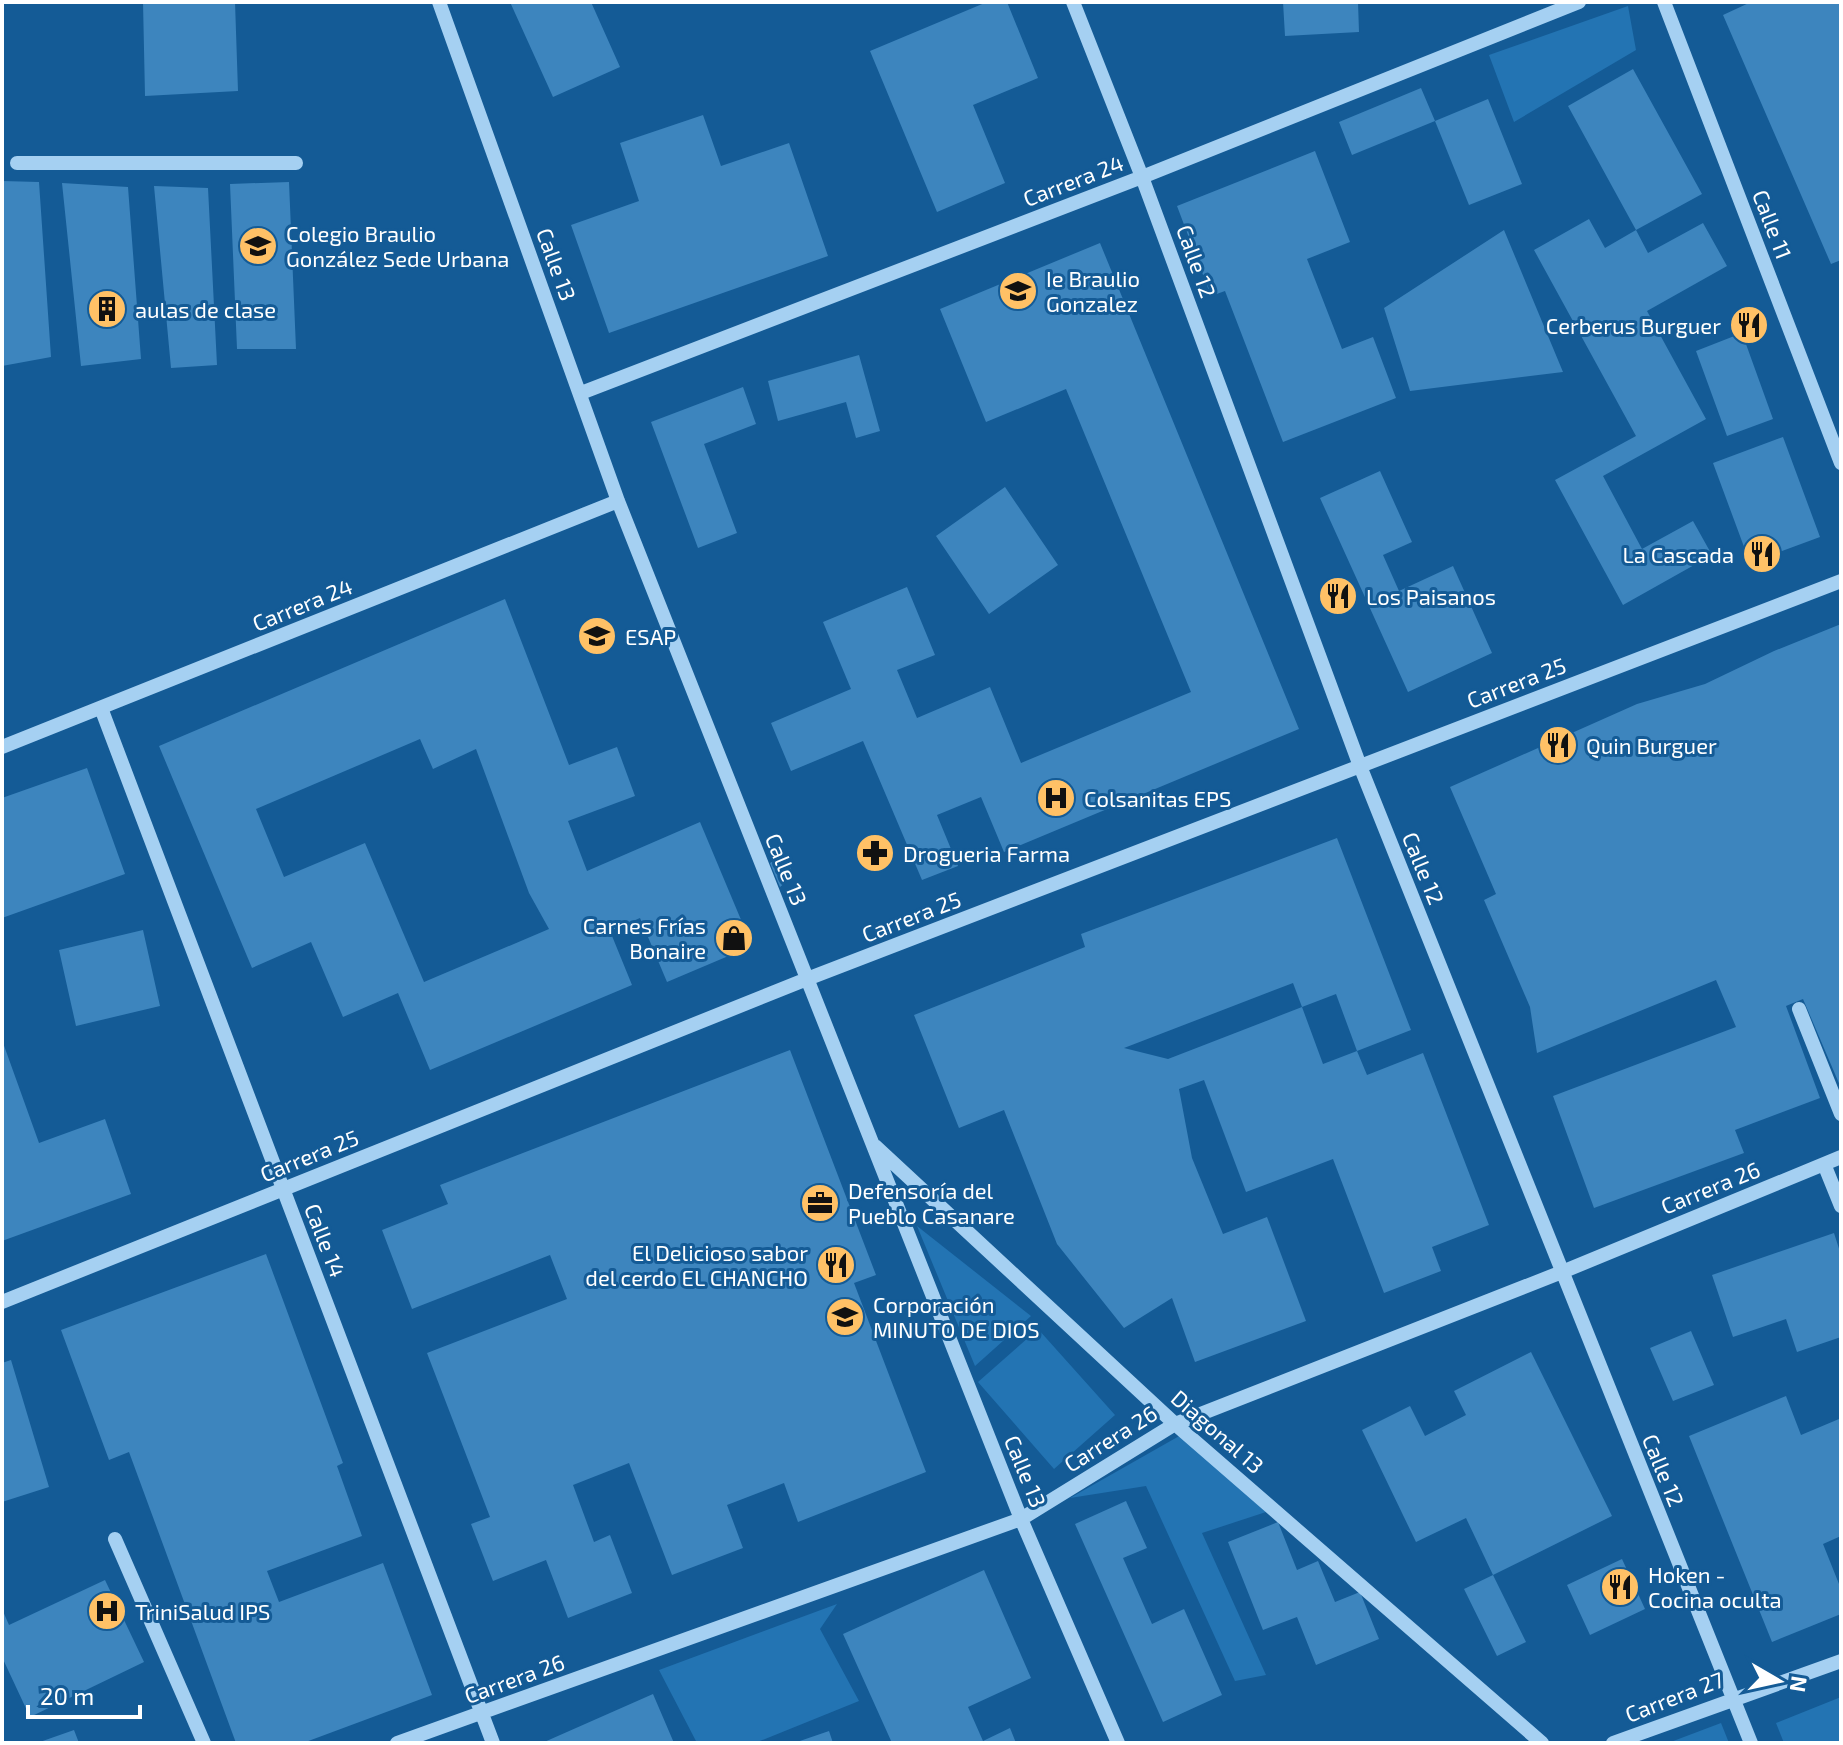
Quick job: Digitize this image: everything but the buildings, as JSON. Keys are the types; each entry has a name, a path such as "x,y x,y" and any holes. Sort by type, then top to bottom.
{"street":[{"name":"Calle 13","path":"439,2 618,501 1021,1519 1118,1743"},
{"name":"Calle 12","path":"1073,2 1142,177 1360,766 1751,1743"},
{"name":"Carrera 24","path":"581,393 1142,177 1579,2"},
{"name":"Calle 11","path":"1664,2 1841,463"},
{"path":"17,163 296,163"},
{"name":"Carrera 24","path":"2,747 618,501"},
{"name":"Carrera 25","path":"2,1302 807,979 1841,581"},
{"name":"Calle 14","path":"101,708 493,1743"},
{"path":"1799,1009 1841,1114"},
{"name":"Diagonal 13","path":"873,1144 1175,1424 1542,1743"},
{"name":"Carrera 26","path":"397,1743 1021,1519 1175,1424 1562,1272 1841,1157"},
{"path":"1824,1164 1841,1206"},
{"path":"115,1539 204,1743"},
{"name":"Carrera 27","path":"1613,1743 1841,1661"}],"shaded area":[{"path":"1628,6 1636,50 1514,122 1489,55"},
{"path":"917,1226 1031,1316 975,1366"},
{"path":"1038,1329 1115,1415 1054,1469 978,1382"},
{"path":"1181,1435 1266,1512 1202,1533 1266,1675 1235,1681 1146,1486 1070,1498"},
{"path":"837,1604 820,1629 859,1701 755,1743 697,1743 659,1670"},
{"path":"1841,1697 1841,1743 1784,1743 1776,1723"},
{"path":"1721,1723 1729,1743 1668,1743"}],"place":[{"name":"Colegio Braulio González Sede Urbana","path":"258,246"},
{"name":"Ie Braulio Gonzalez","path":"1018,291"},
{"name":"aulas de clase","path":"107,309"},
{"name":"Cerberus Burguer","path":"1749,325"},
{"name":"La Cascada","path":"1762,554"},
{"name":"Los Paisanos","path":"1338,596"},
{"name":"ESAP","path":"597,636"},
{"name":"Quin Burguer","path":"1558,745"},
{"name":"Colsanitas EPS","path":"1056,798"},
{"name":"Drogueria Farma","path":"875,853"},
{"name":"Carnes Frías Bonaire","path":"734,938"},
{"name":"Defensoría del Pueblo Casanare","path":"820,1203"},
{"name":"El Delicioso sabor del cerdo EL CHANCHO","path":"836,1265"},
{"name":"Corporación MINUTO DE DIOS","path":"845,1317"},
{"name":"Hoken - Cocina oculta","path":"1620,1587"},
{"name":"TriniSalud IPS","path":"107,1611"}]}
